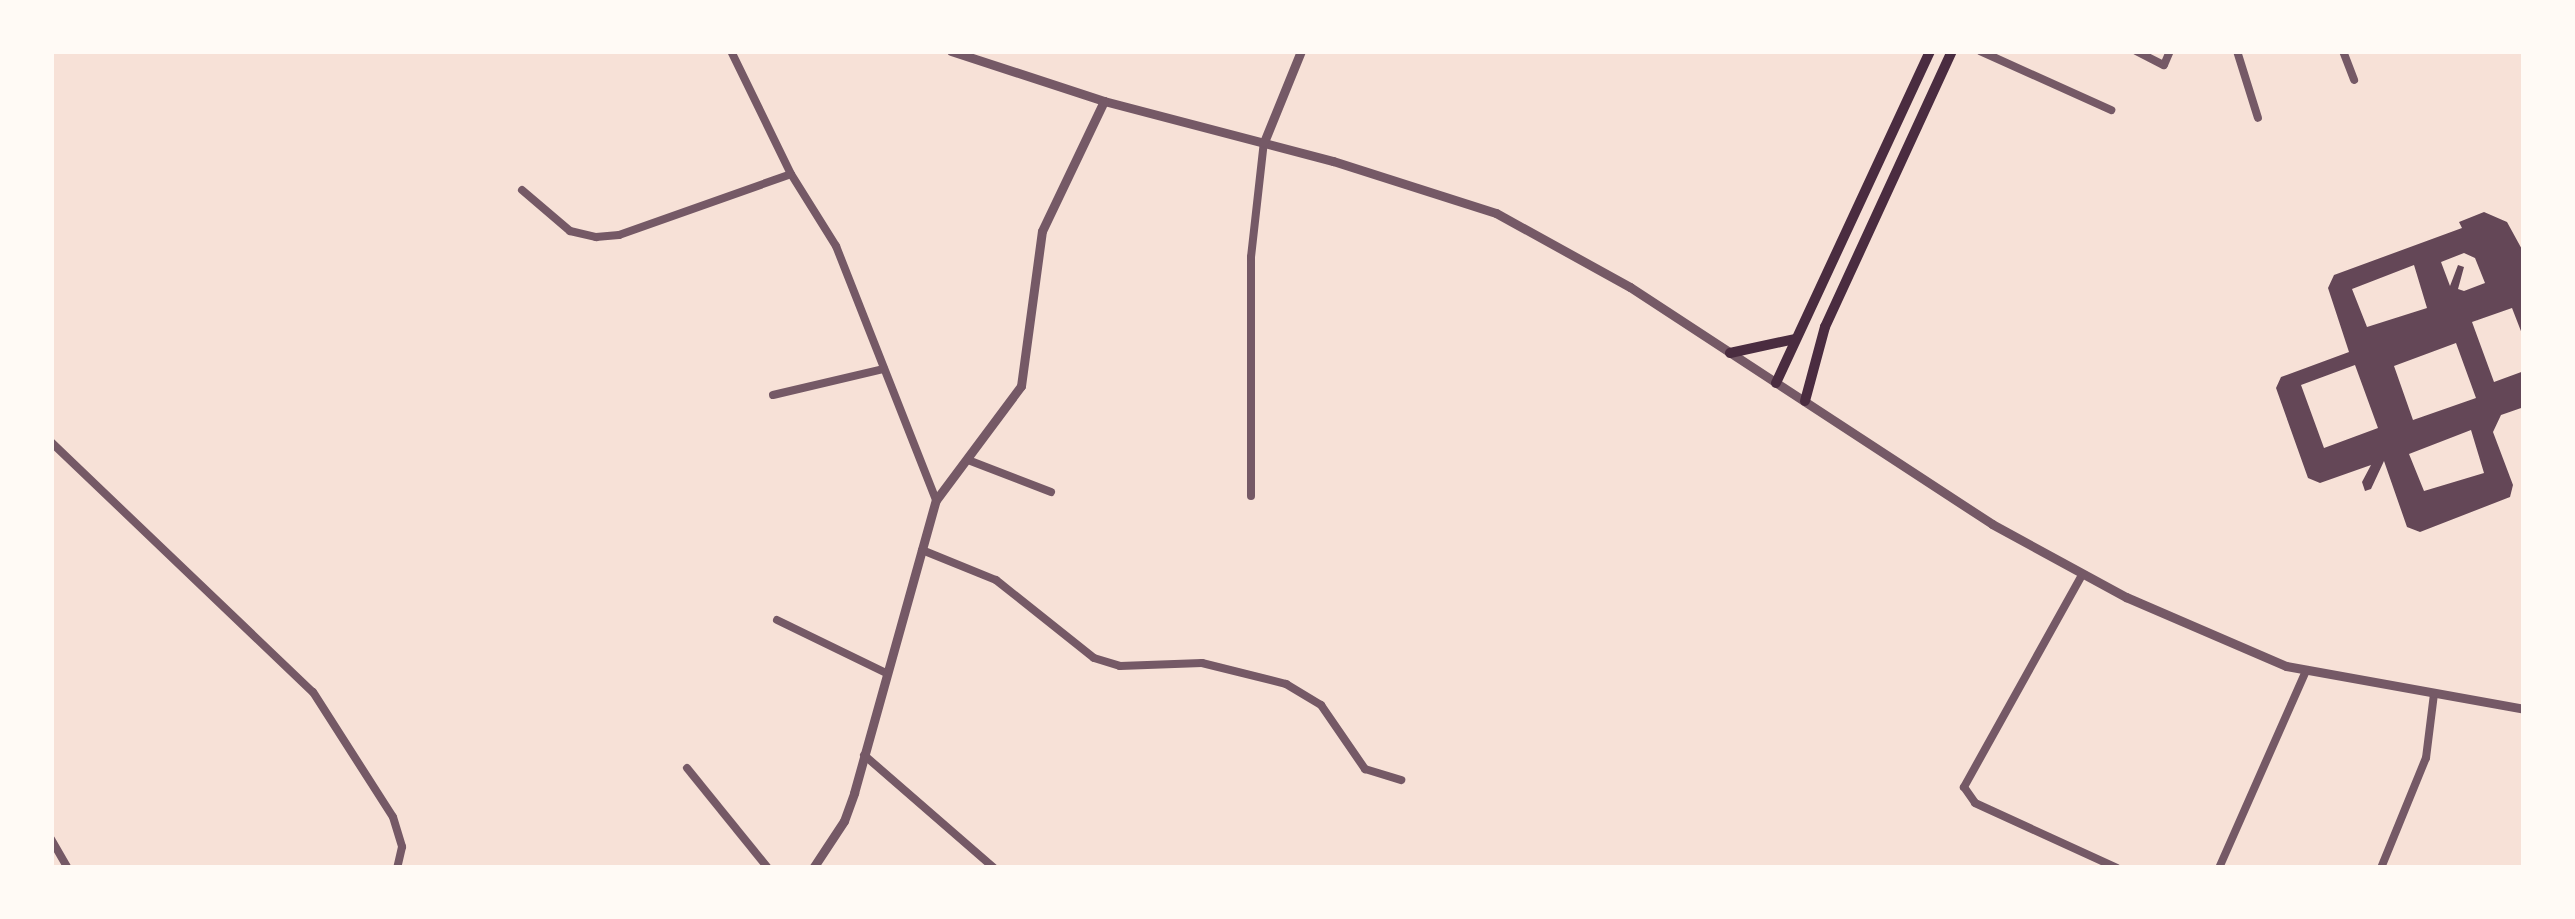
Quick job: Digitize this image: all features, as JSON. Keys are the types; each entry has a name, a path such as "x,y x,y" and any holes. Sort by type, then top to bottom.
{"main road":[{"path":"1776,383 1930,51"},
{"path":"1805,401 1825,327 1952,51"},
{"path":"1730,352 1796,339"}],"street":[{"path":"731,51 791,174 836,247 936,500"},
{"path":"951,51 1104,101 1436,192 1517,222 1730,352 1992,524 2082,575 2250,653 2306,671 2524,709"},
{"path":"1251,496 1251,257 1264,142 1300,51"},
{"path":"1980,51 2110,110"},
{"path":"2136,51 2164,65 2170,51"},
{"path":"2237,51 2258,118"},
{"path":"2343,51 2354,80"},
{"path":"813,868 844,821 936,500 1021,386 1042,231 1104,101"},
{"path":"522,190 570,231 596,237 619,235 791,174"},
{"path":"773,394 884,369"},
{"path":"51,442 313,692 393,817 402,847 397,868"},
{"path":"968,460 1052,491"},
{"path":"921,550 996,580 1094,658 1120,666 1202,663 1286,684 1321,705 1365,770 1401,781"},
{"path":"2082,575 1964,787 1975,803 2117,868"},
{"path":"776,620 888,674"},
{"path":"2219,868 2306,671"},
{"path":"2381,868 2426,758 2434,694"},
{"path":"864,755 994,868"},
{"path":"687,768 768,868"},
{"path":"51,839 68,868"}],"building":[{"path":"2484,212 2507,222 2524,253 2524,339 2512,308 2472,322 2494,382 2524,371 2524,407 2501,415 2493,432 2513,485 2510,497 2420,532 2407,527 2384,461 2371,489 2365,491 2362,482 2371,465 2320,483 2308,478 2276,388 2281,377 2349,352 2328,288 2334,275 2462,228 2459,222","holes":["2464,253 2475,258 2485,283 2458,289 2464,267 2458,265 2450,286 2441,262","2414,265 2427,308 2367,327 2352,289","2456,343 2476,398 2413,420 2394,366","2355,365 2378,428 2324,448 2301,385","2471,430 2484,473 2424,491 2409,454"]}]}
